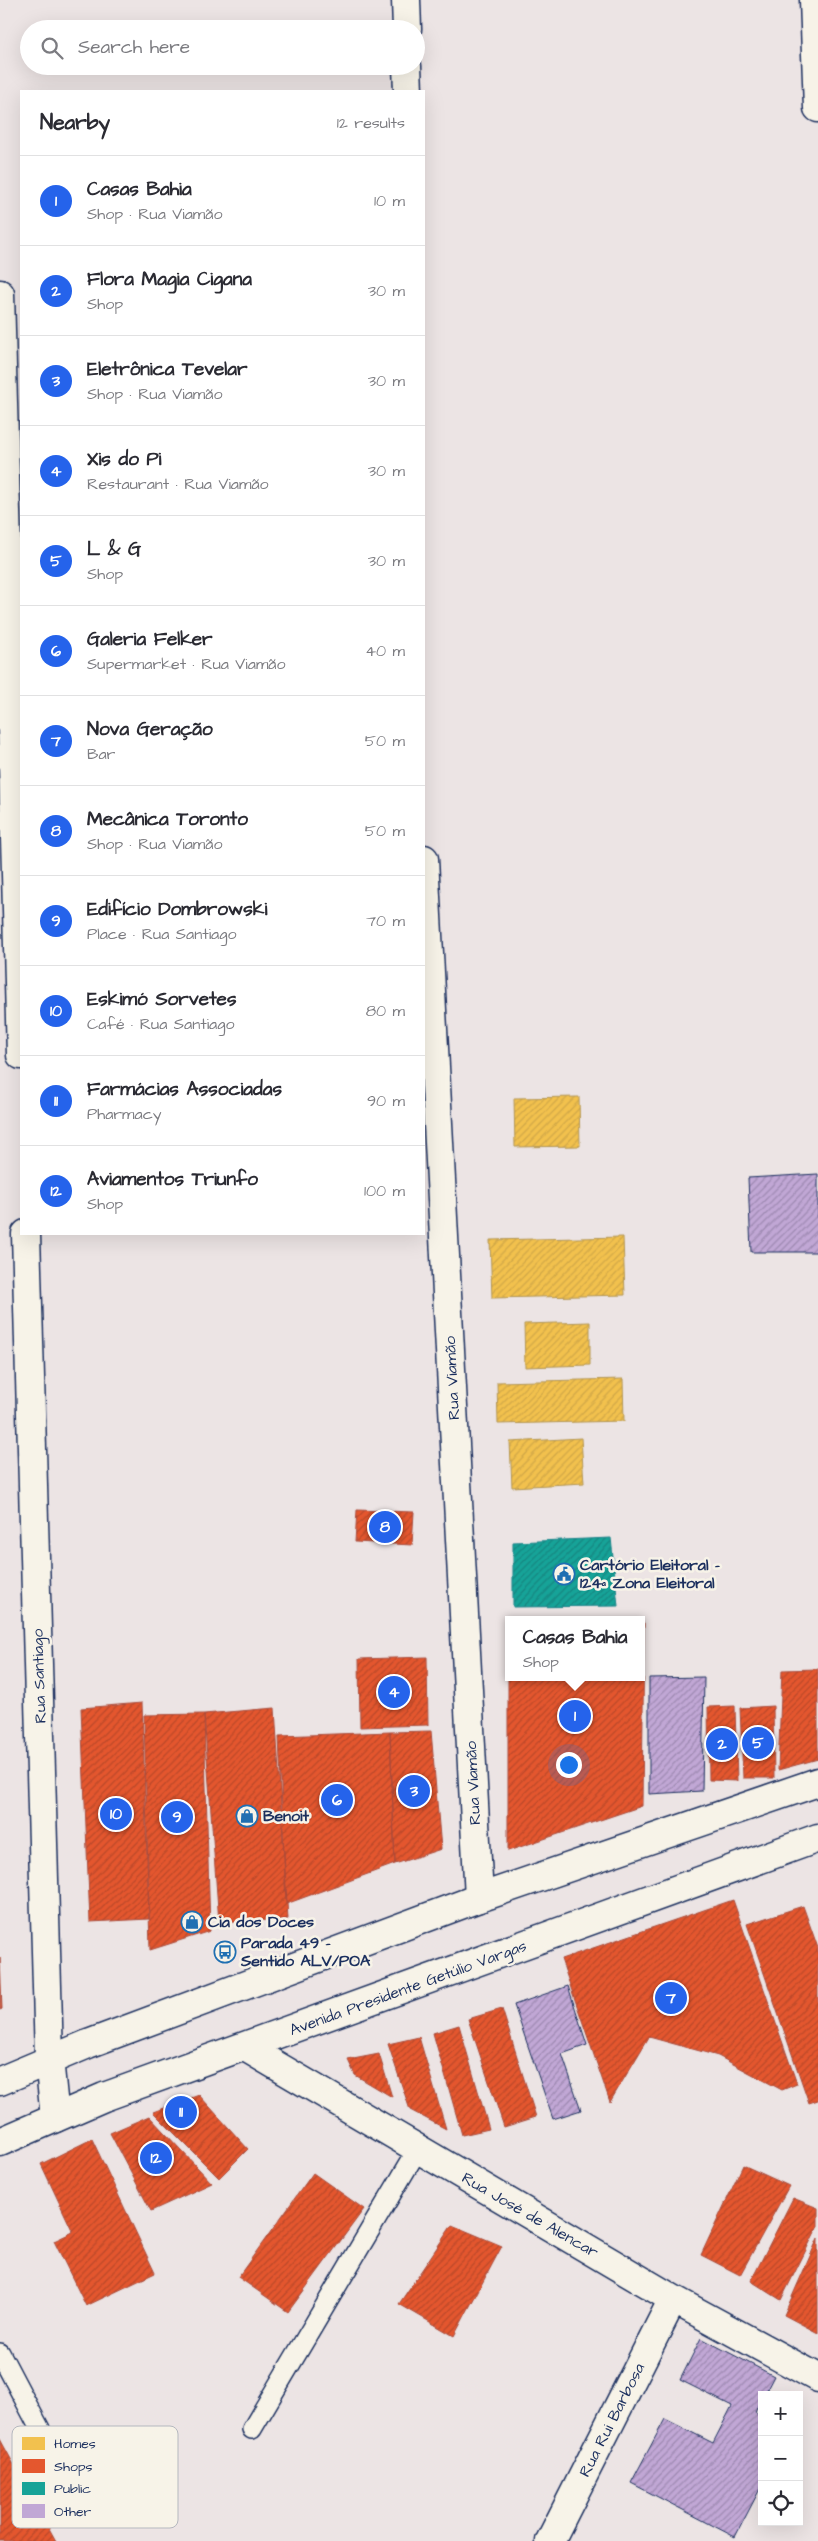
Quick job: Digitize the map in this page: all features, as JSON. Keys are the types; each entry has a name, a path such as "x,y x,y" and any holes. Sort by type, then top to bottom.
{"street":[{"path":"406,0 407,20"},
{"path":"814,0 818,108"},
{"path":"407,75 408,90"},
{"path":"0,294 20,1019"},
{"name":"Rua Viamão","path":"425,878 479,1898"},
{"name":"Rua Santiago","path":"26,1235 49,2059 55,2118"},
{"path":"0,2081 49,2059 479,1898 818,1782"},
{"name":"Avenida Presidente Getúlio Vargas","path":"0,2142 104,2097 818,1838"},
{"name":"Rua José de Alencar","path":"245,2047 673,2299 818,2378"},
{"name":"Rua Rui Barbosa","path":"550,2541 673,2299"}],"lane":[{"path":"252,2429 418,2149"},
{"path":"0,2353 38,2426"}],"building: Homes":[{"path":"579,1097 580,1146 515,1147 514,1098"},
{"path":"623,1237 625,1295 492,1298 490,1240"},
{"path":"590,1322 590,1365 525,1367 524,1324"},
{"path":"623,1379 624,1421 498,1424 497,1382"},
{"path":"581,1438 584,1483 512,1487 510,1442"}],"building: Shops":[{"path":"357,1510 414,1512 412,1545 355,1542"},
{"path":"427,1657 428,1725 360,1727 359,1659"},
{"path":"818,1669 818,1759 778,1770 782,1670"},
{"path":"508,1681 643,1681 642,1806 508,1851"},
{"path":"142,1703 149,1919 90,1922 81,1708"},
{"path":"735,1706 737,1781 709,1780 708,1707"},
{"path":"773,1706 774,1778 743,1778 740,1708"},
{"name":"Benoit","path":"275,1708 288,1919 219,1923 204,1714"},
{"path":"204,1714 210,1931 150,1950 144,1715"},
{"path":"431,1731 441,1849 395,1864 390,1732"},
{"path":"390,1732 395,1864 286,1904 279,1736"},
{"path":"733,1900 797,2084 782,2090 718,2056 649,2037 610,2102 561,1959"},
{"path":"803,1906 818,1948 818,2100 809,2103 747,1924"},
{"path":"0,1958 2,2009 0,2010"},
{"path":"502,2009 536,2117 504,2127 468,2019"},
{"path":"459,2025 489,2129 462,2135 433,2033"},
{"path":"419,2037 446,2129 410,2110 388,2044"},
{"path":"379,2054 392,2097 355,2075 348,2060"},
{"path":"199,2095 248,2149 219,2178 153,2112"},
{"path":"149,2116 212,2183 151,2211 110,2133"},
{"path":"92,2139 155,2273 86,2306 54,2241 73,2232 41,2164"},
{"path":"743,2165 789,2186 740,2275 701,2255"},
{"path":"313,2173 364,2209 288,2312 238,2277"},
{"path":"793,2198 818,2208 818,2226 781,2300 751,2281"},
{"path":"452,2225 502,2246 454,2336 399,2304"},
{"path":"818,2238 818,2333 784,2315"},
{"path":"0,2439 12,2461 12,2528 49,2528 56,2541 0,2541"}],"building: Public":[{"name":"Cartório Eleitoral - 124ª Zona Eleitoral","path":"611,1538 618,1606 513,1607 513,1542"}],"building: Other":[{"path":"818,1174 818,1252 751,1252 748,1178"},
{"path":"704,1677 702,1791 649,1794 649,1678"},
{"path":"568,1986 587,2045 562,2054 581,2110 553,2119 514,2005"},
{"path":"701,2338 774,2376 766,2391 758,2391 758,2405 755,2413 758,2415 758,2493 735,2537 631,2483 665,2419 713,2443 732,2406 680,2380"}],"place":[{"name":"Mecânica Toronto","path":"385,1527"},
{"name":"Cartório Eleitoral - 124ª Zona Eleitoral","path":"564,1574"},
{"name":"Xis do Pi","path":"394,1692"},
{"name":"Casas Bahia","path":"575,1716"},
{"name":"L & G","path":"758,1743"},
{"name":"Flora Magia Cigana","path":"722,1744"},
{"name":"Eletrônica Tevelar","path":"414,1791"},
{"name":"Galeria Felker","path":"337,1800"},
{"name":"Eskimó Sorvetes","path":"116,1814"},
{"name":"Benoit","path":"247,1816"},
{"name":"Edifício Dombrowski","path":"177,1817"},
{"name":"Cia dos Doces","path":"192,1922"},
{"name":"Parada 49 - Sentido ALV/POA","path":"225,1952"},
{"name":"Nova Geração","path":"671,1998"},
{"name":"Farmácias Associadas","path":"181,2112"},
{"name":"Aviamentos Triunfo","path":"156,2158"}]}
